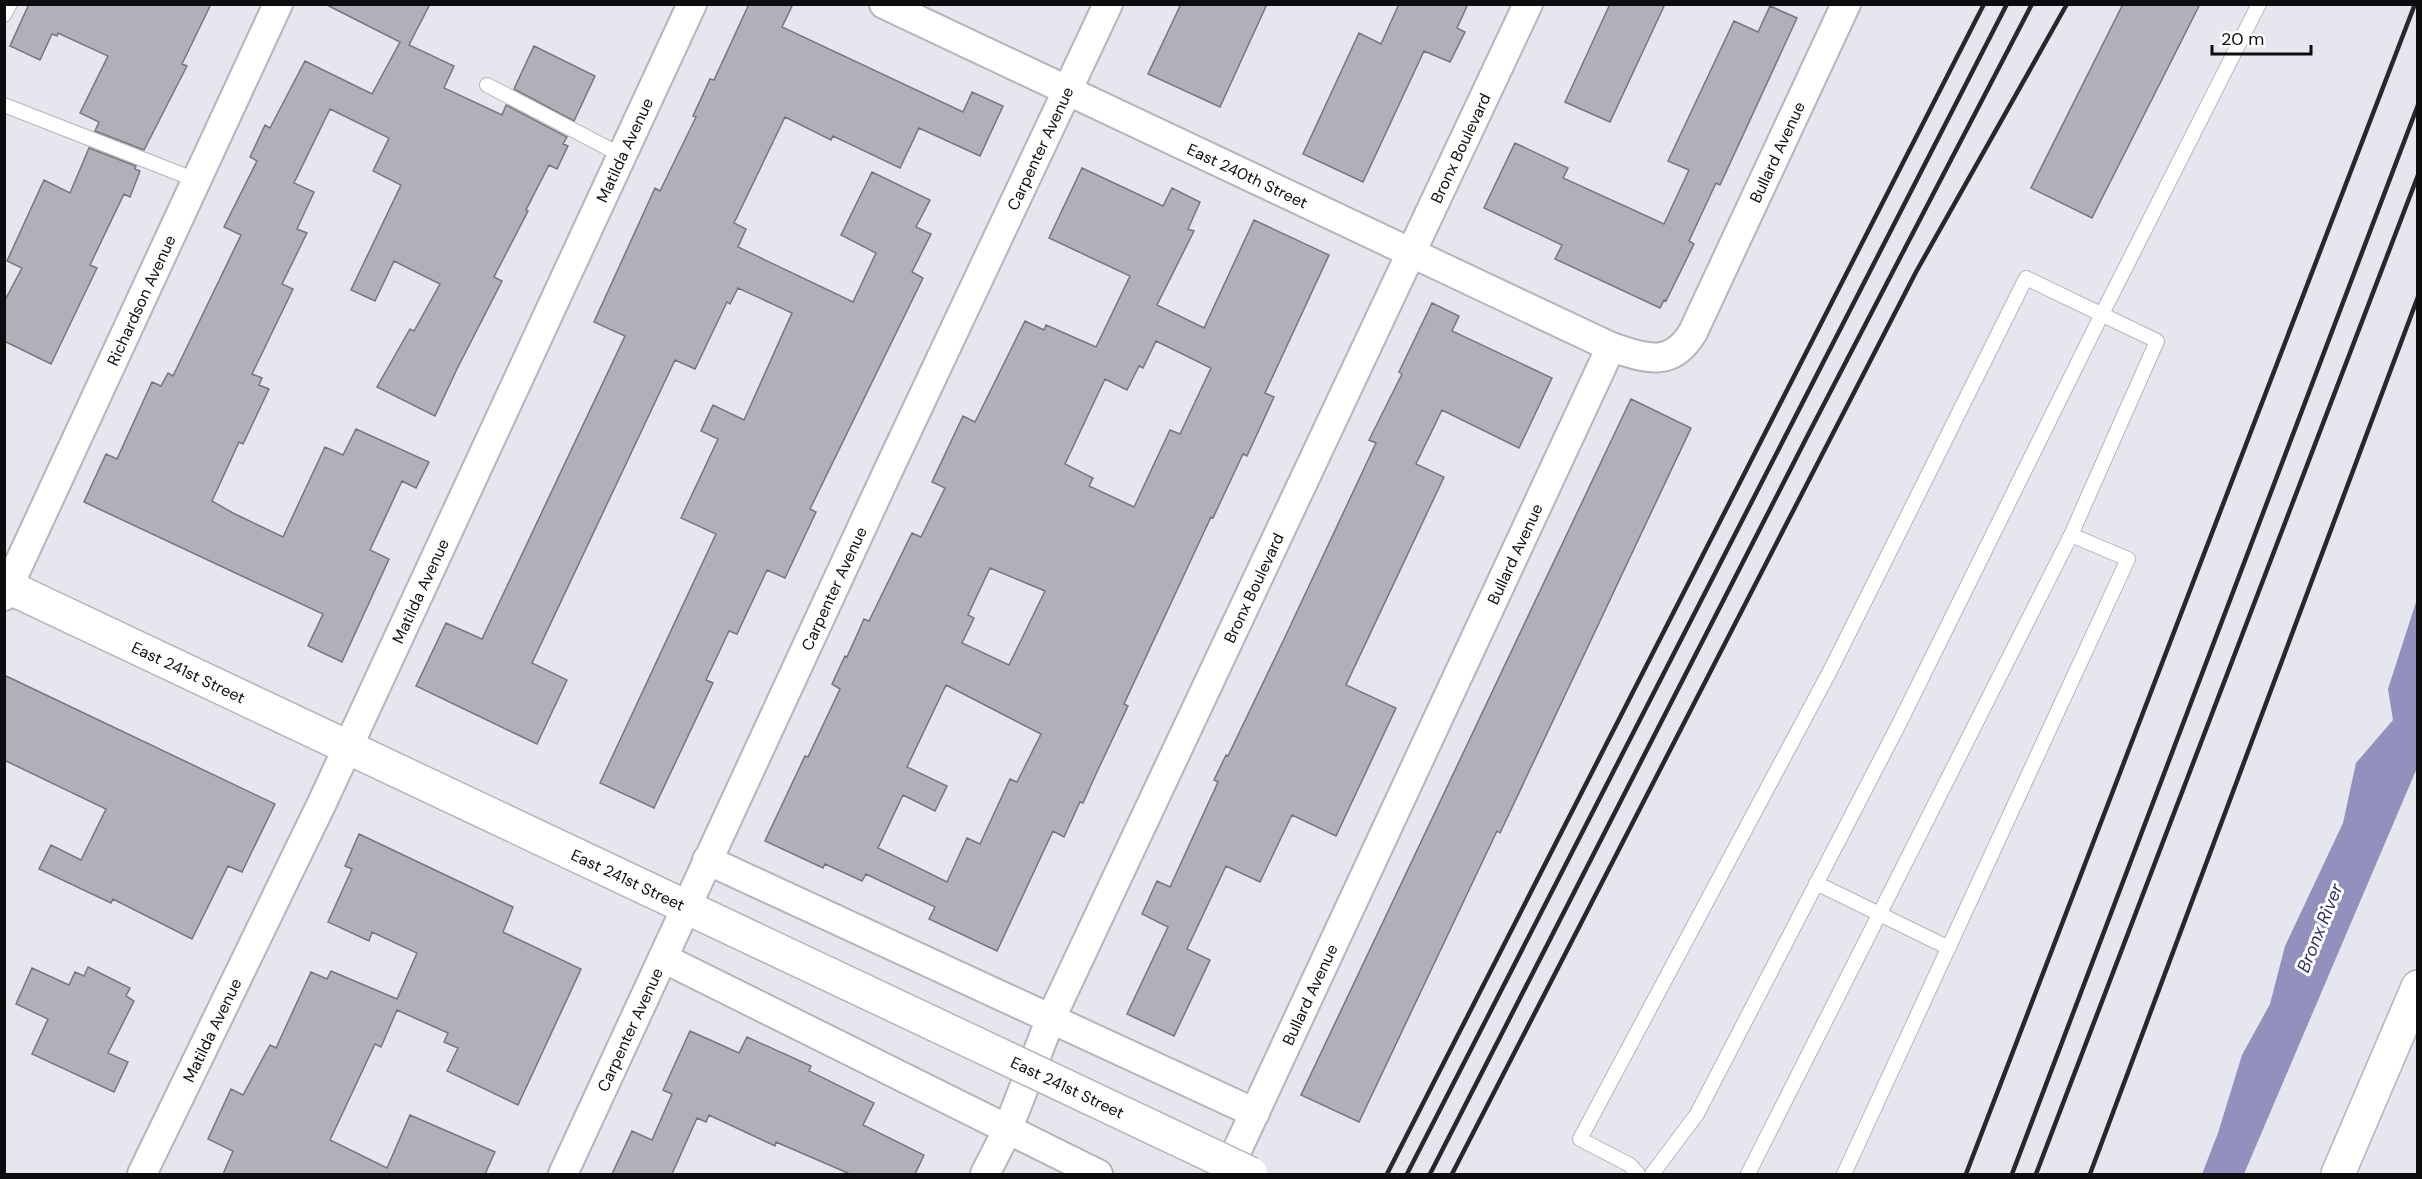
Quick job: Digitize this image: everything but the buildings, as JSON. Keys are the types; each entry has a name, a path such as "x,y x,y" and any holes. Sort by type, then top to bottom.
{"main road":[{"name":"East 241st Street","path":"6,589 347,747 1251,1174"},
{"path":"2338,1174 2418,987"}],"street":[{"name":"Richardson Avenue","path":"6,589 278,4"},
{"name":"Matilda Avenue","path":"142,1174 347,747 692,4"},
{"name":"East 240th Street","path":"884,4 1611,347"},
{"name":"Carpenter Avenue","path":"563,1174 1108,4"},
{"name":"Bronx Boulevard","path":"985,1174 1007,1131 1051,1017 1528,4"},
{"name":"Bullard Avenue","path":"1226,1174 1611,347 1647,358 1672,355 1685,344 1846,4"},
{"path":"707,861 1051,1017 1255,1113"},
{"path":"663,958 1007,1131 1098,1174"}],"lane":[{"path":"4,15 10,4"},
{"path":"1652,1174 1697,1114 1899,724 2259,4"},
{"path":"487,85 621,155"},
{"path":"4,105 196,180"},
{"path":"1638,1174 1630,1165 1580,1138 1831,669 2026,278 2157,341 2071,535 1748,1174"},
{"path":"1844,1174 2128,559 2071,535"},
{"path":"1816,883 1948,948"}],"water":[{"name":"Bronx River","path":"2417,599 2417,768 2244,1174 2202,1174 2218,1133 2242,1055 2270,1004 2285,946 2343,823 2356,763 2393,720 2388,689"}],"railway":[{"path":"1387,1174 1984,4"},
{"path":"1407,1174 2007,4"},
{"path":"1430,1174 1811,429 2032,4"},
{"path":"1452,1174 1916,272 2067,4"},
{"path":"1966,1174 2415,4"},
{"path":"2012,1174 2418,105"},
{"path":"2036,1174 2418,175"},
{"path":"2090,1174 2418,297"}]}
